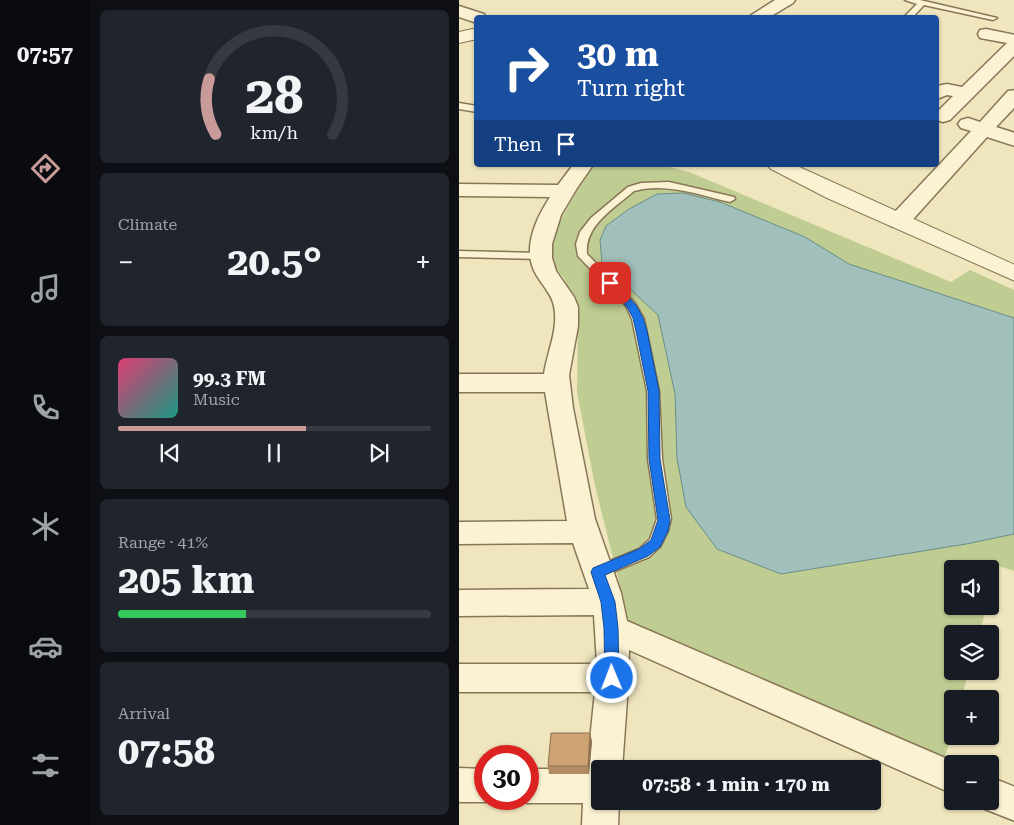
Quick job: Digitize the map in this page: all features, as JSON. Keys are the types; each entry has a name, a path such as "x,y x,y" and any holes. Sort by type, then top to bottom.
{"street":[{"path":"469,0 459,9 474,16"},
{"path":"760,15 787,0"},
{"path":"459,38 474,34"},
{"path":"986,34 1014,40"},
{"path":"940,115 965,94 1014,45"},
{"path":"939,92 941,89 946,89 965,94"},
{"path":"899,221 1014,96"},
{"path":"940,115 1014,140"},
{"path":"581,167 563,191 543,235 541,256 544,270 557,288 566,306 566,323 556,383 584,532 598,572 609,615 612,678 605,760"},
{"path":"782,167 1014,274"},
{"path":"459,190 563,191"},
{"path":"459,383 556,383"},
{"path":"459,533 584,532"},
{"path":"459,603 609,615 944,774"},
{"path":"459,678 612,678"},
{"path":"459,785 474,785"},
{"path":"539,786 591,786"},
{"path":"999,798 1014,804"},
{"path":"600,825 601,810"}],"lane":[{"path":"909,0 993,18"},
{"path":"910,15 922,3"},
{"path":"459,106 474,108"},
{"path":"598,572 644,552 655,543 664,520 655,459 653,391 638,318 631,305 621,293 582,254 581,244 585,232 595,220 627,193 641,186 669,185 730,199"},
{"path":"459,254 541,256"}],"green space":[{"path":"591,167 670,167 689,172 951,282 970,270 1014,290 1014,571 999,566 999,560 944,560 944,615 984,615 982,625 944,625 944,680 966,680 964,690 944,690 944,745 948,745 946,755 944,755 944,761 629,622 595,486 577,392 578,320 565,280 550,260 555,230"}],"water":[{"path":"683,193 720,202 805,237 849,264 1014,318 1014,534 966,544 781,574 717,549 686,507 677,458 675,394 658,315 602,263 600,240 606,226 629,209 657,194"}],"building":[{"path":"551,733 590,733 588,766 548,766"}],"route":[{"path":"610,283 631,305 638,318 641,331 653,391 655,459 664,520 655,543 644,552 598,572 608,602 611,628 612,678"}]}
